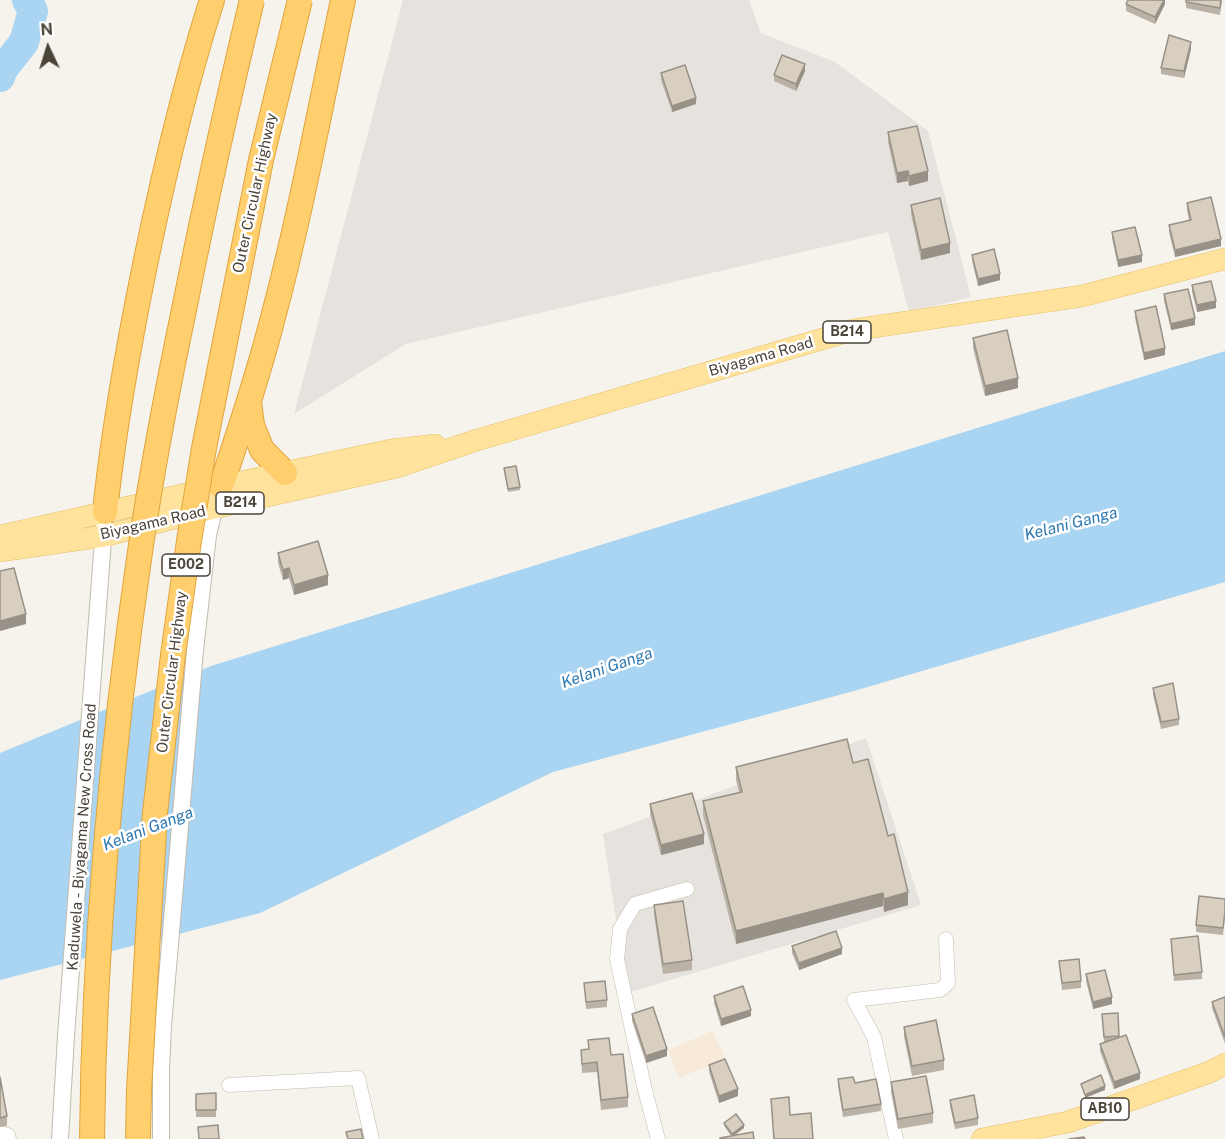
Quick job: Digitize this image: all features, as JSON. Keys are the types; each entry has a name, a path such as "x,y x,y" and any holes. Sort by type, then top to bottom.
{"highway":[{"path":"105,512 110,463 125,369 151,233 179,116 212,0"},
{"name":"E002","path":"92,1139 95,1022 109,812 126,652 141,543 168,388 213,163 252,0"},
{"name":"Outer Circular Highway","path":"138,1139 155,813 187,552 204,448 261,160 300,0"},
{"path":"218,497 249,402 290,250 343,0"},
{"path":"249,402 252,425 262,450 285,473"}],"main road":[{"name":"Biyagama Road","path":"0,536 105,512 218,497 397,467 477,440 853,330 1082,296 1225,259"},
{"name":"Biyagama Road","path":"0,551 104,536 285,473 391,450 477,440"},
{"name":"AB10","path":"981,1139 1068,1122 1209,1072 1225,1064"}],"street":[{"path":"161,1139 163,1026 195,650 208,535 218,497"},
{"name":"Kaduwela - Biyagama New Cross Road","path":"60,1139 105,512"},
{"path":"658,1139 644,1086 617,959 620,929 634,904 687,889"},
{"path":"896,1139 874,1037 854,1000 940,990 948,983 946,939"},
{"path":"229,1085 358,1078 372,1139"},
{"path":"0,1133 8,1135 9,1139"}],"shaded area":[{"path":"403,0 749,0 761,33 835,62 928,131 971,297 909,312 888,232 406,344 294,414"},
{"path":"866,738 921,905 627,993 603,834"},
{"path":"712,1031 726,1059 679,1078 668,1050"}],"water":[{"name":"Kelani Ganga","path":"1225,351 1225,582 854,691 553,772 260,913 0,980 0,753 211,666"}],"building":[{"path":"1128,0 1164,0 1155,17 1126,4"},
{"path":"1186,0 1221,0 1220,8 1186,2"},
{"path":"1169,35 1191,42 1184,71 1161,68"},
{"path":"782,55 805,64 796,84 774,75"},
{"path":"685,65 696,98 672,106 661,73"},
{"path":"917,126 928,171 909,176 908,171 897,173 888,132"},
{"path":"1211,197 1221,239 1175,250 1169,225 1191,220 1187,203"},
{"path":"940,198 950,243 921,250 911,205"},
{"path":"1135,227 1142,255 1118,260 1112,232"},
{"path":"994,249 1000,274 978,279 972,255"},
{"path":"1211,281 1216,301 1197,305 1192,285"},
{"path":"1188,289 1195,318 1171,324 1164,294"},
{"path":"1156,306 1165,348 1144,353 1135,311"},
{"path":"1007,330 1018,378 985,386 973,338"},
{"path":"516,466 520,487 508,489 504,468"},
{"path":"318,541 328,575 294,585 289,568 283,570 278,553"},
{"path":"14,568 26,614 0,621 0,571"},
{"path":"1173,683 1179,719 1161,722 1153,688"},
{"path":"847,739 853,763 868,759 888,836 894,834 908,892 884,899 883,893 736,931 703,801 742,792 736,767"},
{"path":"692,793 704,834 661,845 650,804"},
{"path":"1199,896 1225,899 1223,928 1196,925"},
{"path":"683,901 692,960 663,964 654,905"},
{"path":"836,931 842,948 799,963 792,946"},
{"path":"1198,936 1202,972 1174,975 1171,939"},
{"path":"1079,959 1081,981 1062,983 1059,961"},
{"path":"1105,970 1112,997 1093,1002 1086,974"},
{"path":"605,981 607,1000 586,1002 584,983"},
{"path":"743,986 751,1010 721,1019 714,996"},
{"path":"1225,997 1225,1037 1212,1002"},
{"path":"653,1007 667,1049 646,1056 632,1014"},
{"path":"1118,1013 1119,1036 1104,1037 1102,1014"},
{"path":"936,1020 944,1060 912,1066 904,1027"},
{"path":"1126,1035 1140,1073 1114,1082 1100,1044"},
{"path":"609,1038 611,1055 623,1054 628,1097 601,1100 597,1062 582,1064 581,1050 589,1049 588,1040"},
{"path":"725,1059 738,1089 719,1096 709,1065"},
{"path":"1101,1075 1105,1086 1085,1095 1081,1084"},
{"path":"926,1076 933,1113 898,1119 891,1082"},
{"path":"0,1077 7,1116 0,1118"},
{"path":"853,1077 855,1083 876,1079 881,1104 843,1110 838,1079"},
{"path":"216,1093 216,1110 196,1110 196,1094"},
{"path":"974,1095 978,1118 955,1123 950,1100"},
{"path":"789,1097 790,1115 811,1113 813,1139 774,1139 771,1099"},
{"path":"736,1114 744,1125 732,1134 724,1123"},
{"path":"218,1125 219,1139 199,1139 198,1127"},
{"path":"361,1129 363,1139 348,1139 346,1132"},
{"path":"753,1132 754,1139 720,1139 720,1138"}],"waterway":[{"path":"0,77 3,69 24,42 33,11 27,0"}]}
